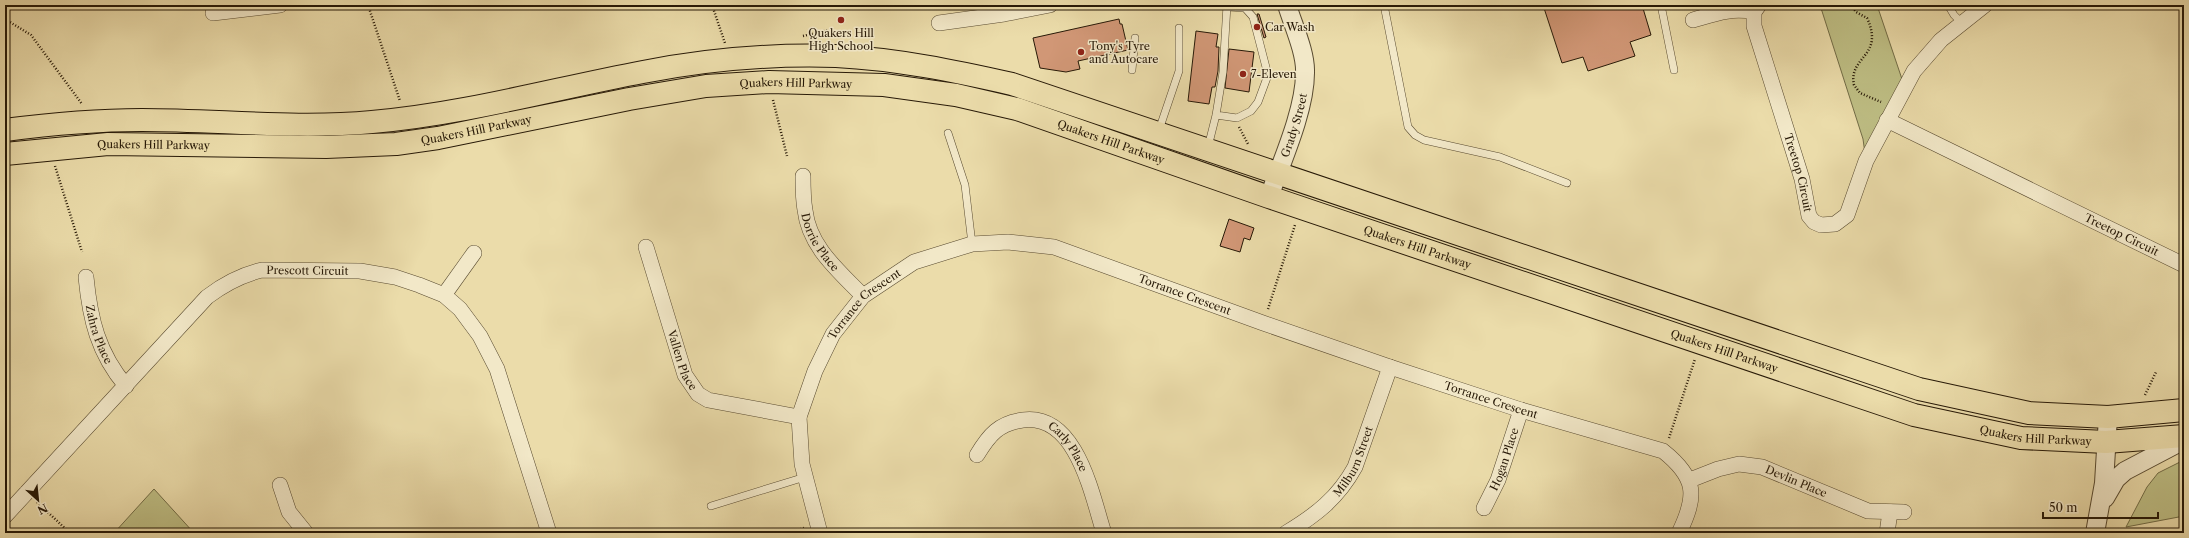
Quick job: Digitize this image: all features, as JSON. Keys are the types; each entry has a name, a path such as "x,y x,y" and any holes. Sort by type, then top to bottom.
{"main road":[{"name":"Quakers Hill Parkway","path":"5,130 74,122 142,120 327,124 369,122 451,112 644,72 698,64 767,58 836,56 948,69 1012,84 1278,172 1919,389 2029,413 2108,417 2184,410"},
{"name":"Quakers Hill Parkway","path":"5,154 108,144 326,147 396,144 438,138 629,99 706,86 769,82 877,84 956,95 1017,109 1269,197 1914,415 2021,438 2106,442 2184,436"}],"street":[{"path":"213,13 280,5"},
{"path":"939,23 1004,14 1050,5"},
{"name":"Grady Street","path":"1269,197 1303,94 1306,72 1287,5"},
{"name":"Treetop Circuit","path":"1693,20 1730,9 1757,9 1754,26 1802,179 1809,216 1814,222 1821,225 1835,224 1847,215 1866,161 1914,71 1941,40 1985,5"},
{"name":"Treetop Circuit","path":"1891,114 2184,265"},
{"name":"Dorrie Place","path":"802,176 805,211 814,239 827,258 863,296"},
{"name":"Torrance Crescent","path":"820,533 802,464 799,417 815,371 833,334 863,296 914,262 972,244 1008,242 1054,246 1263,323 1390,367 1521,410 1663,451 1679,464 1690,480"},
{"name":"Vallen Place","path":"646,247 686,375 698,394 713,401 799,417"},
{"path":"444,295 474,253"},
{"name":"Prescott Circuit","path":"5,516 207,297 222,286 248,274 274,269 360,271 396,277 444,295 460,309 490,352 497,369 549,533"},
{"name":"Zahra Place","path":"86,277 91,316 103,353 114,371 126,386"},
{"name":"Milburn Street","path":"1286,533 1322,510 1346,483 1355,467 1390,367"},
{"name":"Hogan Place","path":"1484,508 1498,480 1521,410"},
{"path":"2095,533 2101,504 2108,417"},
{"name":"Carly Place","path":"977,455 989,436 997,429 1008,423 1028,419 1040,421 1052,426 1062,434 1076,451 1104,533"},
{"path":"2101,504 2116,479 2125,471 2184,440"},
{"name":"Devlin Place","path":"1690,480 1718,469 1739,464 1762,467 1868,511 1897,512 1887,533"},
{"path":"1679,533 1688,514 1692,496 1690,480"},
{"path":"280,485 289,512 306,533"}],"lane":[{"path":"1384,5 1408,127 1415,135 1424,140 1500,157 1567,183"},
{"path":"1661,5 1674,70"},
{"path":"1948,5 1954,15 1962,23"},
{"path":"1208,149 1216,115 1223,72 1227,6 1245,8 1253,17 1268,75 1261,95 1253,108 1246,114 1233,118 1216,115"},
{"path":"1158,133 1179,72 1179,28"},
{"path":"1132,70 1135,38"},
{"path":"948,133 965,185 972,244"},
{"path":"711,506 805,477"}],"path":[{"path":"368,5 401,103 394,104"},
{"path":"712,5 726,47 721,47"},
{"path":"1851,5 1856,12 1867,18 1873,38 1868,51 1855,68 1854,85 1860,93 1891,114"},
{"path":"5,19 31,35 84,107 78,107"},
{"path":"800,37 829,30"},
{"path":"772,96 787,156"},
{"path":"1233,118 1249,147"},
{"path":"54,162 82,252"},
{"path":"1263,323 1297,220"},
{"path":"1668,442 1697,355"},
{"path":"2143,398 2156,372"},
{"path":"37,502 70,533"},
{"path":"789,533 802,529"}],"green space":[{"path":"1820,5 1877,5 1905,88 1866,161 1863,139"},
{"path":"2184,460 2184,516 2126,527 2147,487 2158,473"},
{"path":"154,489 194,533 114,533"}],"building":[{"path":"1543,5 1642,5 1651,35 1630,42 1635,56 1588,71 1583,57 1562,63"},
{"path":"1257,14 1259,14 1266,37 1264,38"},
{"path":"1119,19 1120,24 1122,24 1128,50 1078,61 1080,69 1066,72 1040,68 1033,38"},
{"path":"1196,31 1218,34 1216,47 1219,47 1218,71 1215,87 1212,87 1209,104 1188,101"},
{"name":"7-Eleven","path":"1229,49 1254,52 1249,92 1225,88"},
{"path":"1229,219 1254,228 1250,240 1244,238 1240,252 1220,246"}],"place":[{"name":"Quakers Hill High School","path":"841,20"},
{"name":"Car Wash","path":"1257,27"},
{"name":"Tony's Tyre and Autocare","path":"1081,52"},
{"name":"7-Eleven","path":"1243,74"}]}
